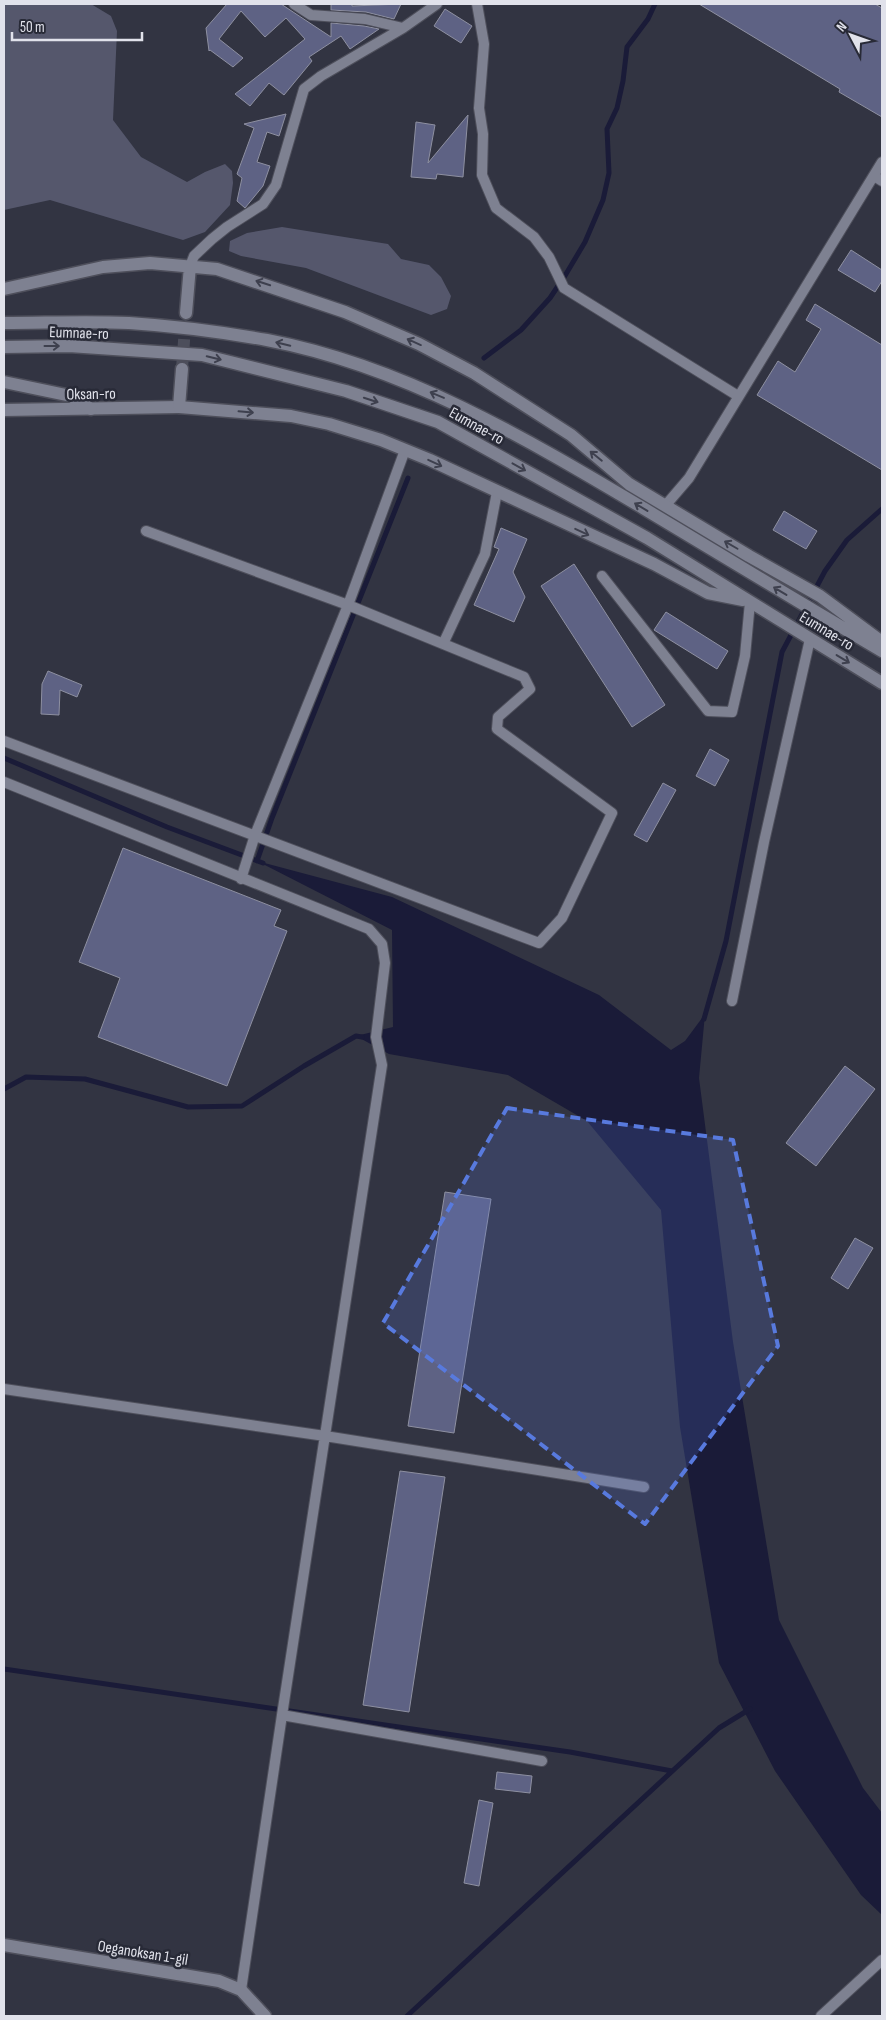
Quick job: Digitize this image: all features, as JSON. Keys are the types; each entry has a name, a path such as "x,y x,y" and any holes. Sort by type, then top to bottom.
{"street":[{"path":"4,289 103,268 150,263 217,269 345,312 419,344 474,373 571,435 628,484 804,586 882,642"},
{"path":"186,313 190,266"},
{"name":"Eumnae-ro","path":"4,323 128,323 203,330 269,340 384,372 444,397 515,435 605,486 882,652"},
{"name":"Eumnae-ro","path":"4,347 69,346 202,354 346,391 438,422 647,538 882,683"},
{"path":"180,407 182,369"},
{"path":"4,382 71,396 91,409"},
{"name":"Oksan-ro","path":"4,410 180,407 291,416 338,427 405,450 654,564 708,593 750,602"},
{"name":"Oeganoksan 1-gil","path":"4,1945 219,1981 241,1990 266,2016"}],"lane":[{"path":"294,4 311,15 365,19 403,28"},
{"path":"190,266 194,256 227,227 263,204 276,185 304,89 321,76 403,28 437,4"},
{"path":"477,4 484,44 479,108 483,134 482,175 496,208 534,237 550,257 554,270 564,288 738,396"},
{"path":"665,506 689,478 738,396 878,179 882,162"},
{"path":"241,879 255,835 348,605 405,450"},
{"path":"443,644 485,554 497,492"},
{"path":"4,741 539,942 562,918 612,813 497,729 498,717 530,689 524,677 348,605 146,531"},
{"path":"602,576 708,711 732,712 745,656 750,602"},
{"path":"732,1001 807,637"},
{"path":"4,782 369,929 382,944 384,954 385,963 376,1037 382,1065 241,1990"},
{"path":"4,1389 324,1436 644,1487"},
{"path":"282,1715 542,1761"},
{"path":"821,2016 882,1960"}],"highlighted area":[{"path":"507,1108 733,1140 778,1346 645,1524 383,1323"}],"shaded area":[{"path":"4,4 91,4 111,16 117,31 113,120 141,157 187,182 225,164 232,171 233,183 230,205 205,232 183,240 50,200 4,210"},
{"path":"282,227 388,244 401,259 429,265 441,277 451,296 447,309 431,315 306,268 241,256 229,251 230,241 247,233"},
{"path":"257,861 392,897 599,995 671,1050 685,1041 705,1014 699,1078 733,1342 779,1620 863,1788 882,1813 882,1915 861,1895 775,1771 719,1663 680,1427 661,1210 587,1121 508,1075 389,1054 356,1036 393,1027 392,930"}],"building":[{"path":"227,4 281,4 331,37 331,23 379,29 350,49 341,36 309,57 312,61 284,95 269,83 250,106 235,94 305,39 286,18 265,37 241,11 219,39 243,58 233,67 209,51 206,28"},
{"path":"331,4 352,4 352,6 401,4 394,19 366,12 331,10"},
{"path":"699,4 875,4 882,8 882,117 839,92 840,89"},
{"path":"445,9 472,26 461,43 434,26"},
{"path":"286,114 279,136 267,132 257,162 270,166 263,186 245,208 237,201 242,178 237,174 254,128 244,124"},
{"path":"468,115 463,177 437,174 436,179 411,177 416,122 435,125 428,163"},
{"path":"851,250 882,270 882,281 875,292 838,270"},
{"path":"815,304 882,345 882,470 757,395 778,361 795,372 821,329 806,320"},
{"path":"784,511 817,531 806,549 773,530"},
{"path":"501,528 527,539 513,572 525,597 514,622 474,605 499,549 494,547"},
{"path":"574,564 665,705 632,727 541,586"},
{"path":"666,612 728,651 717,669 654,630"},
{"path":"48,671 82,685 77,697 60,690 59,715 41,714 42,684"},
{"path":"710,749 729,760 715,786 696,776"},
{"path":"663,783 676,790 647,842 634,835"},
{"path":"123,848 281,910 274,926 287,931 227,1086 98,1037 120,978 79,962"},
{"path":"845,1066 875,1089 816,1166 786,1143"},
{"path":"445,1192 491,1199 454,1433 408,1426"},
{"path":"855,1238 873,1248 848,1289 831,1278"},
{"path":"400,1471 445,1477 409,1712 363,1705"},
{"path":"497,1772 532,1776 530,1793 495,1789"},
{"path":"479,1800 493,1803 479,1886 464,1883"}],"waterway":[{"path":"484,358 521,330 550,298 585,242 603,200 609,173 607,129 617,108 623,81 627,47 648,19 655,4"},
{"path":"257,861 272,818 408,478"},
{"path":"704,1019 726,941 782,652 825,571 847,540 882,509"},
{"path":"4,758 167,827 263,863"},
{"path":"4,1089 26,1077 85,1079 188,1107 242,1106 304,1066 356,1036 362,1037"},
{"path":"4,1669 570,1752 672,1771"},
{"path":"407,2016 719,1728 750,1709"}],"tunnel":[{"path":"182,369 186,313"}]}
